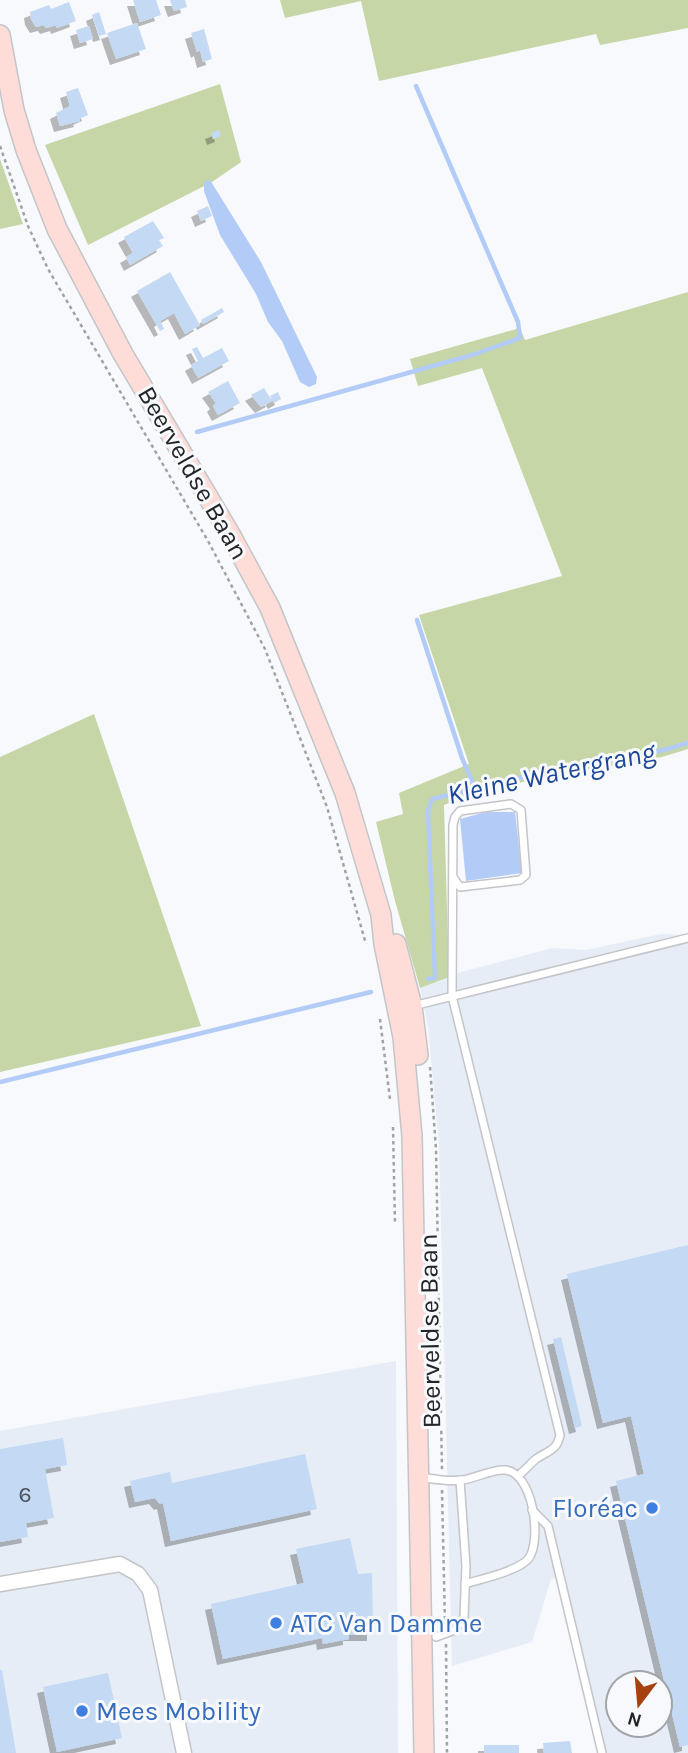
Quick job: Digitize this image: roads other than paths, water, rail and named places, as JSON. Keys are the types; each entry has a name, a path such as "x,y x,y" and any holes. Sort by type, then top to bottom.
{"main road":[{"name":"Beerveldse Baan","path":"0,35 18,123 57,229 123,354 230,534 270,608 345,793 381,915 384,944 406,1011 441,1635 437,1753"},
{"name":"Beerveldse Baan","path":"424,1753 431,1478"}],"street":[{"path":"0,1584 120,1564 138,1574 150,1590 184,1753"}],"lane":[{"path":"453,877 460,887 520,880 526,876 521,810 511,804 460,811 455,817 453,825 452,996 560,1436 558,1444 550,1452 538,1457 519,1475"},
{"path":"406,1011 452,996 688,939"},
{"path":"431,1478 460,1480 505,1470 519,1475 526,1485 535,1544 528,1560 502,1573 465,1584"},
{"path":"441,1635 454,1630 464,1617 460,1480"},
{"path":"531,1509 548,1526 602,1753"}],"water":[{"path":"210,180 261,262 317,377 316,384 309,387 300,382 282,341 268,322 256,294 220,235 204,191 204,182"},
{"path":"486,812 515,812 522,873 466,881 460,819"}],"waterway":[{"path":"197,432 472,355 520,338 518,322 416,86"},
{"path":"417,620 462,758 475,788"},
{"name":"Kleine Watergrang","path":"428,979 435,978 428,811 432,799 518,778 688,743"},
{"name":"Kleine Watergrang","path":"0,1082 371,992"}],"place":[{"name":"Floréac","path":"652,1508"},
{"name":"ATC Van Damme","path":"276,1623"},
{"name":"Mees Mobility","path":"82,1711"}]}
